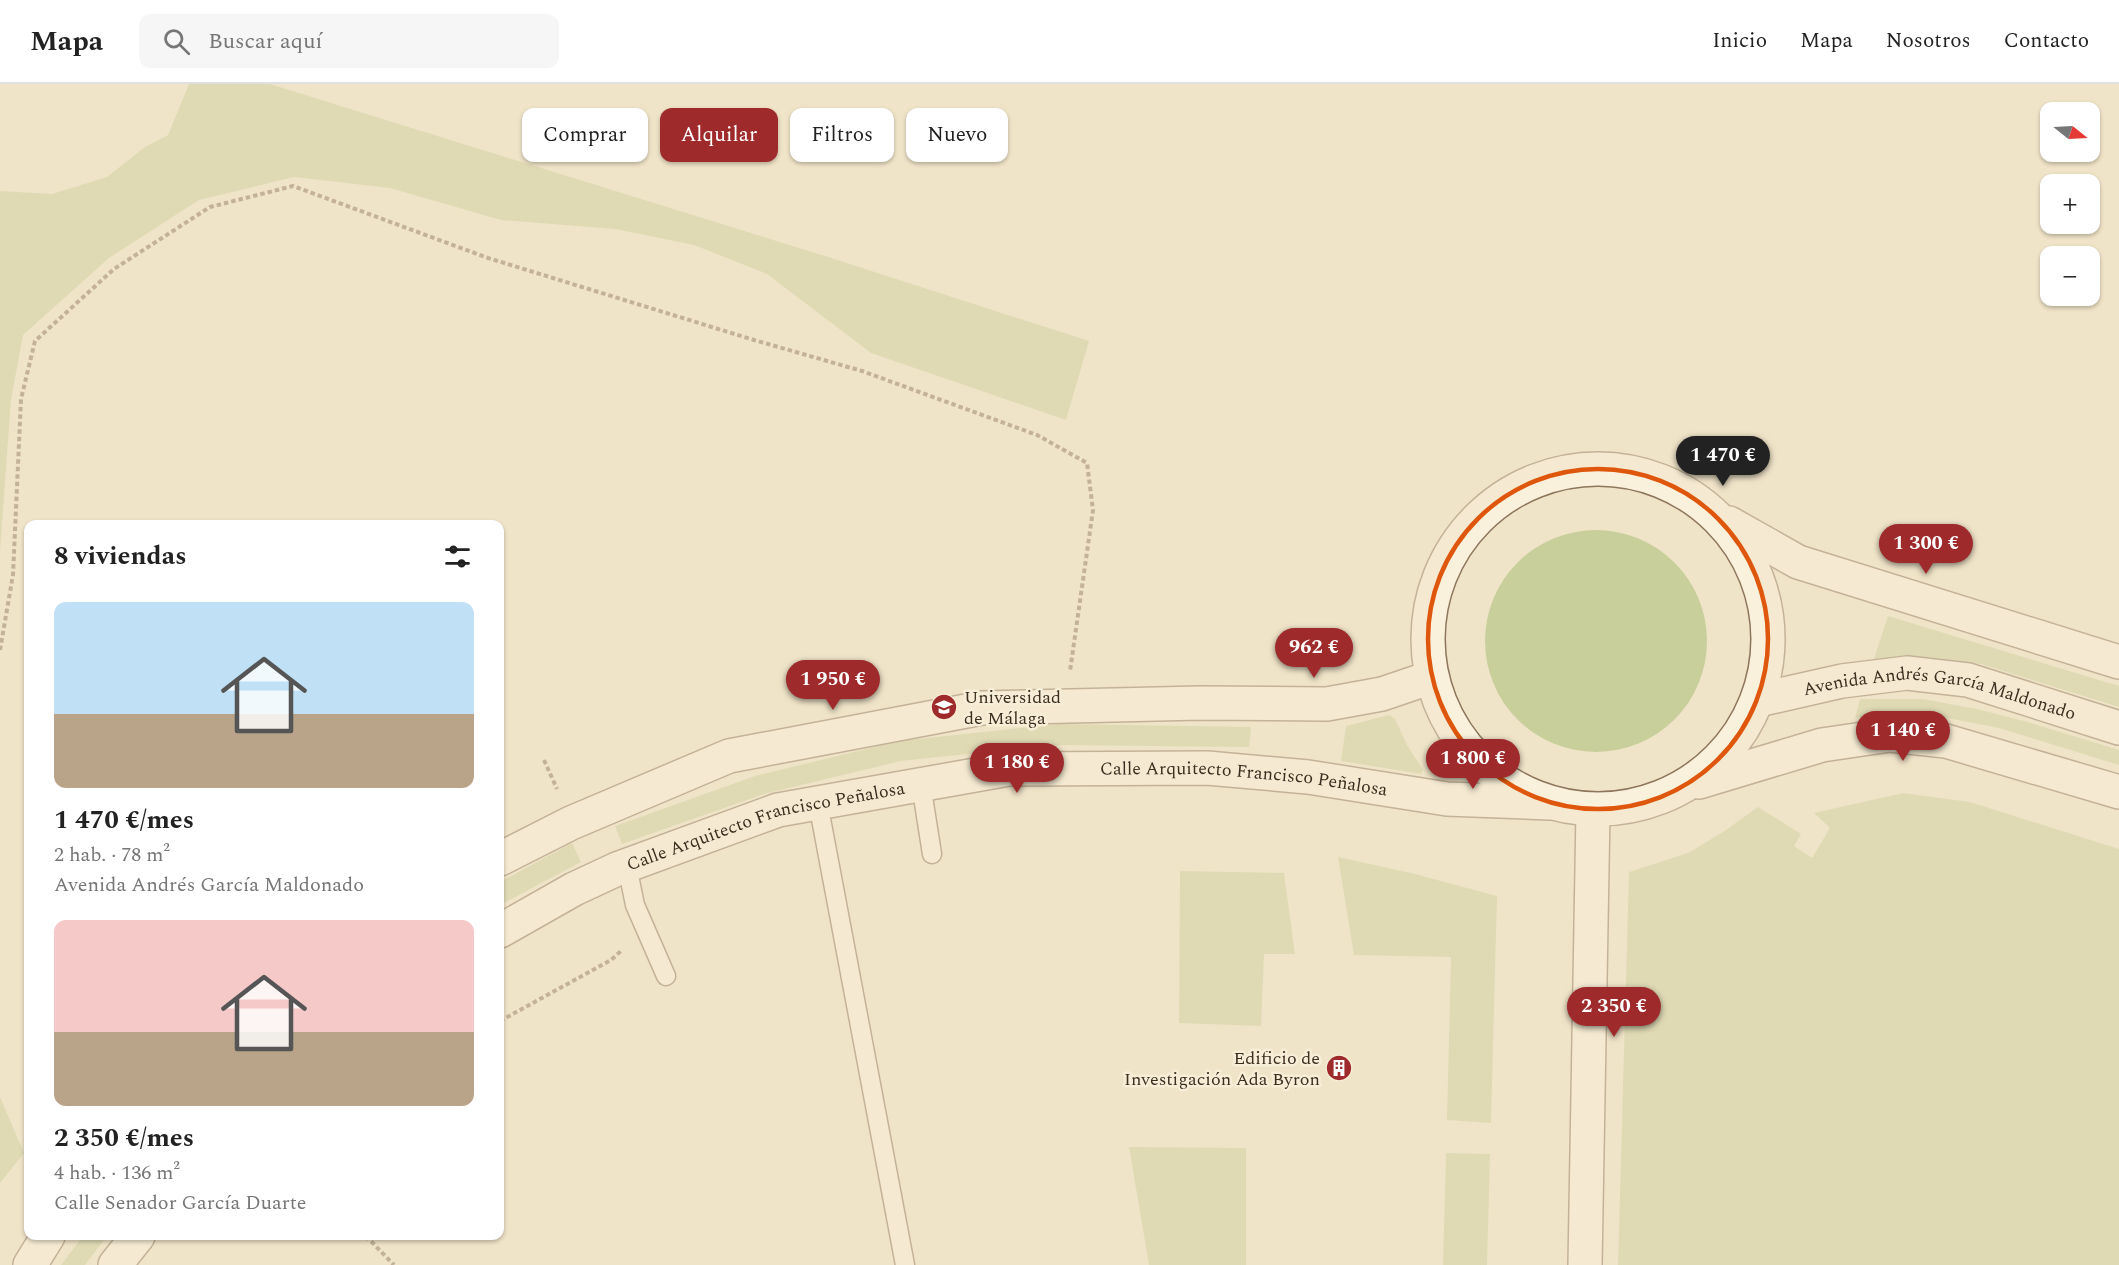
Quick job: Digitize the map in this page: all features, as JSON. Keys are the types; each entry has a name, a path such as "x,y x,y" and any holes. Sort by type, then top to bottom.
{"street":[{"path":"1720,517 1749,557 1765,602 1769,651 1758,699 1741,732 1718,762 1686,786 1650,802 1593,811 1549,803 1500,780 1461,741 1442,713 1432,677 1427,636 1437,580 1466,530 1509,493 1561,471 1618,468 1673,484 1720,517 1798,562 2119,662"},
{"name":"Avenida Andrés García Maldonado","path":"1758,699 1842,681 1907,673 1968,680 2119,728"},
{"path":"504,857 571,823 729,756 982,708 1200,703 1327,704 1382,694 1432,677"},
{"name":"Avenida Andrés García Maldonado","path":"1686,786 1822,745 1890,735 1946,741 2119,792"},
{"name":"Calle Arquitecto Francisco Peñalosa","path":"504,929 574,889 627,866 778,810 1009,768 1206,768 1308,777 1447,799 1549,803"},
{"path":"1584,1265 1593,811"},
{"path":"30,1265 46,1240"},
{"path":"115,1265 135,1240"}],"lane":[{"path":"921,784 932,854"},
{"path":"819,803 905,1265"},
{"path":"627,866 635,905 666,976"}],"path":[{"path":"0,650 13,575 21,399 35,341 114,269 210,207 293,186 488,258 862,371 1037,435 1087,463 1093,510 1064,707"},
{"path":"370,1240 394,1265"}],"highlighted area":[{"path":"1618,468 1673,484 1696,498 1720,517 1749,557 1765,602 1769,651 1758,700 1717,762 1686,786 1622,808 1593,811 1549,803 1500,780 1461,741 1442,713 1427,636 1437,580 1466,530 1509,493 1561,471"}],"green space":[{"path":"189,84 270,84 825,256 1089,341 1066,420 871,353 767,274 694,245 615,229 501,220 390,188 294,177 199,200 109,258 23,335 11,400 0,551 0,191 52,194 107,177 145,147 168,135"},
{"path":"1585,530 1607,530 1639,538 1675,562 1699,598 1705,619 1707,641 1705,663 1699,684 1675,720 1639,744 1607,752 1585,752 1553,744 1525,727 1510,712 1493,684 1485,652 1485,630 1493,598 1510,570 1525,555 1553,538"},
{"path":"1888,616 2119,686 2119,707 1981,664 1928,657 1874,659"},
{"path":"1860,699 1923,699 1977,709 2119,750 2119,765 1999,728 1916,712 1855,718"},
{"path":"1389,715 1395,719 1407,745 1423,770 1421,774 1341,761 1346,726"},
{"path":"1059,724 1251,727 1249,747 1054,745 901,761 764,794 622,844 615,826 755,776 899,741"},
{"path":"1903,793 1970,802 2119,849 2119,1265 1618,1265 1629,872 1688,853 1758,807 1801,834 1794,846 1812,858 1830,828 1814,813"},
{"path":"572,843 581,862 504,903 504,880"},
{"path":"1338,857 1411,873 1497,896 1491,1123 1447,1120 1451,957 1354,955"},
{"path":"1180,871 1284,873 1295,954 1264,954 1261,1026 1179,1023"},
{"path":"0,1097 24,1153 0,1183"},
{"path":"1129,1147 1246,1148 1246,1265 1149,1265"},
{"path":"1446,1153 1490,1154 1487,1265 1443,1265"},
{"path":"80,1240 104,1240 85,1265 61,1265"}],"place":[{"name":"Universidad de Málaga","path":"944,707"},
{"name":"Edificio de Investigación Ada Byron","path":"1339,1068"}]}
